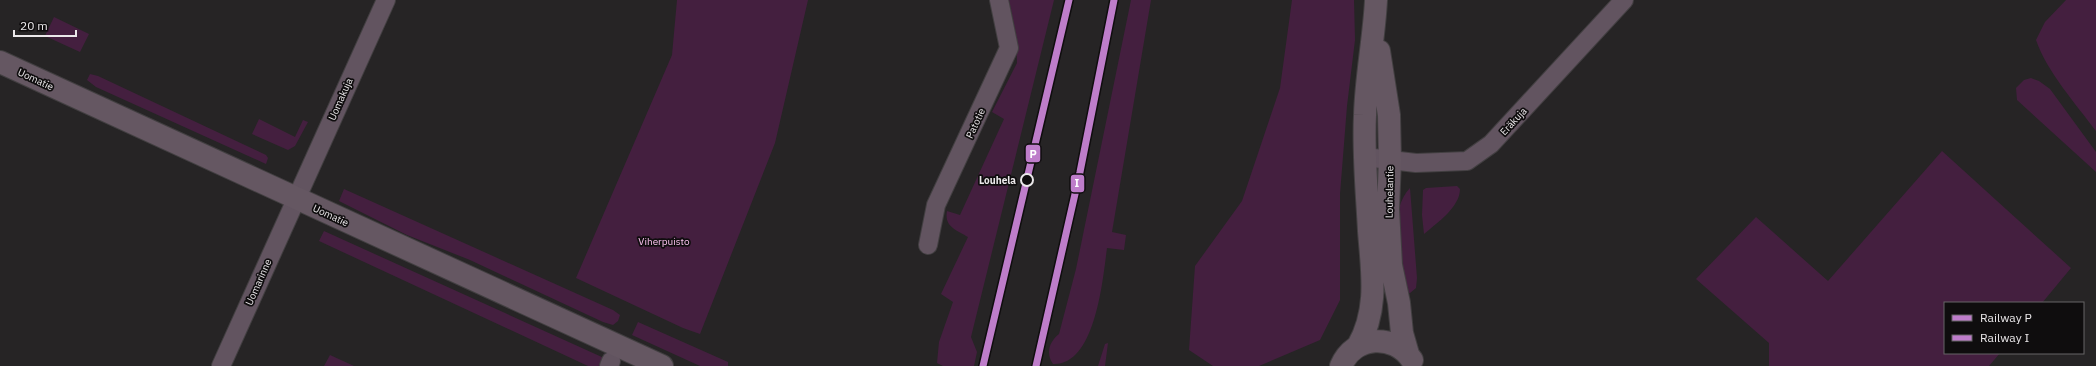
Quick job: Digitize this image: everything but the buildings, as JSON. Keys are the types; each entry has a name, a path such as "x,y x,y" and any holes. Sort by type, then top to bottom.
{"main road":[{"name":"Louhelantie","path":"1358,346 1366,331 1373,291 1364,114 1375,28 1376,0"},
{"name":"Louhelantie","path":"1375,28 1388,115 1390,160 1388,209 1391,265 1399,303 1402,333 1412,360"},
{"name":"Uomatie","path":"0,62 295,199 662,366"},
{"path":"1341,366 1347,355 1358,346 1372,341 1384,341 1398,346 1412,360"}],"street":[{"name":"Uomakuja","path":"295,199 386,0"},
{"name":"Patotie","path":"928,245 936,206 1009,48 999,0"},
{"name":"Eräkuja","path":"1365,157 1416,163 1467,161 1491,144 1624,0"},
{"name":"Uomarinne","path":"220,366 295,199"}],"green space":[{"name":"Viherpuisto","path":"677,0 808,0 775,143 700,334 683,328 576,278 672,55"},
{"path":"1009,0 1054,0 971,337 977,352 974,366 943,366 937,363 939,342 953,302 941,294 968,237 949,224 947,221 947,211 960,215 1004,119 992,112 1017,63 1016,35"},
{"path":"1131,0 1151,0 1112,232 1126,235 1124,250 1107,248 1103,279 1095,318 1088,336 1079,351 1068,361 1053,364 1049,356 1049,352 1053,340 1059,334 1076,269"},
{"path":"1292,0 1354,0 1355,40 1347,106 1340,194 1340,300 1320,340 1259,366 1213,366 1189,350 1195,266 1242,201 1280,88"},
{"path":"2066,0 2096,0 2096,131 2071,99 2047,64 2036,40 2045,22"},
{"path":"54,17 89,34 80,52 45,36"},
{"path":"90,74 98,76 266,155 268,158 266,164 96,87 87,80"},
{"path":"2031,78 2039,81 2050,89 2096,152 2096,172 2017,100 2016,88 2024,80"},
{"path":"259,119 295,137 303,120 308,122 295,146 288,150 252,134"},
{"path":"1942,151 2071,268 2043,302 1944,302 1944,354 1999,354 1989,366 1769,366 1769,343 1696,279 1756,217 1828,281"},
{"path":"1457,186 1460,189 1459,196 1452,208 1441,220 1424,234 1422,215 1423,190 1426,188"},
{"path":"1410,188 1417,278 1416,288 1410,293 1407,293 1399,253 1397,224 1403,198"},
{"path":"344,189 613,310 620,315 618,321 613,325 603,322 470,260 407,235 339,201"},
{"path":"324,231 604,358 599,366 588,366 319,241"},
{"path":"638,322 728,362 728,366 700,366 632,335"},
{"path":"1108,343 1105,366 1098,366 1105,344"},
{"path":"330,355 354,366 324,366"}],"rail line":[{"name":"P","path":"983,366 1069,0"},
{"name":"I","path":"1036,366 1080,172 1114,0"}],"place":[{"name":"Louhela","path":"1027,180"}]}
